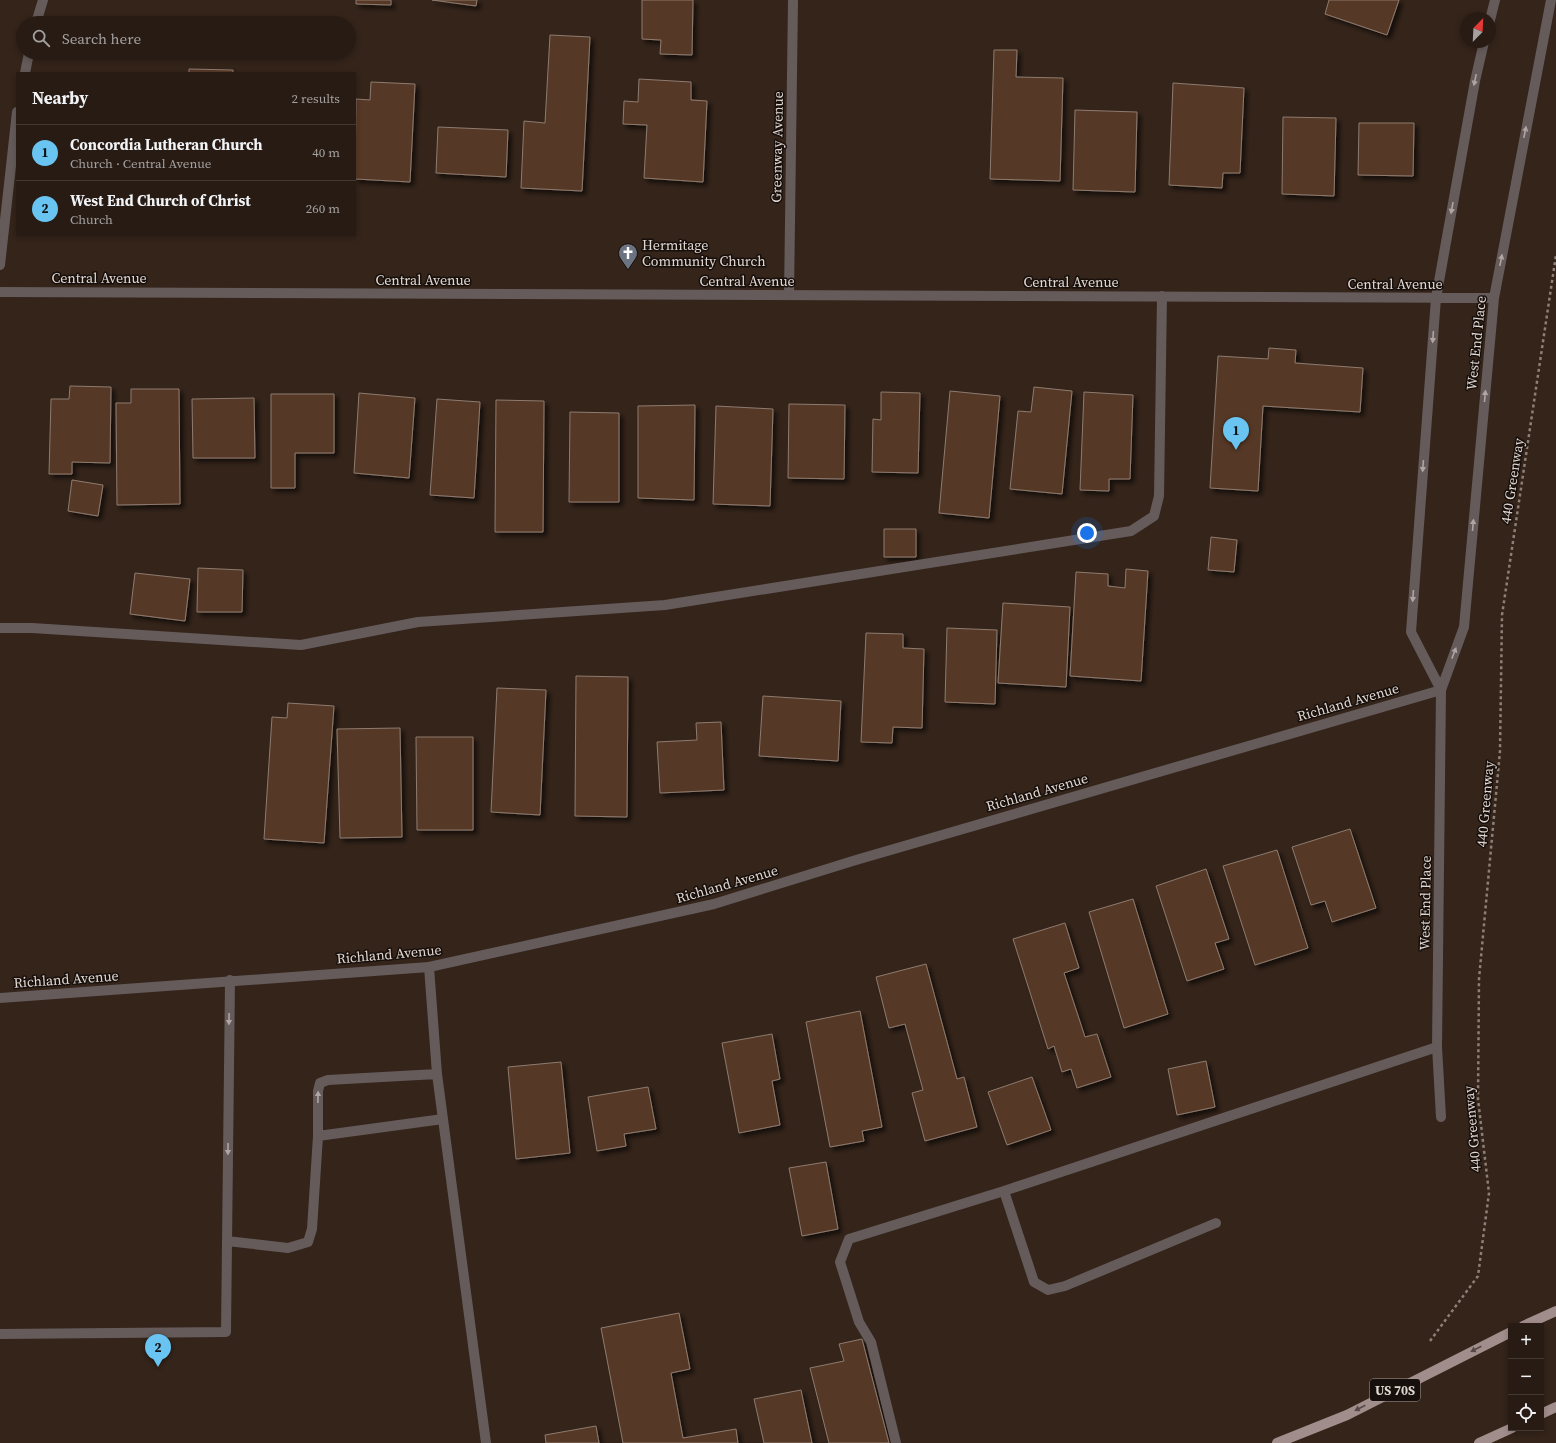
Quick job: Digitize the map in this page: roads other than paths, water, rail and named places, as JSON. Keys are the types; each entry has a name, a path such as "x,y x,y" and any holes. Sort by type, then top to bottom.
{"main road":[{"path":"1530,1323 1556,1311"},
{"name":"US 70S","path":"1277,1443 1347,1414 1508,1334"},
{"path":"1544,1413 1556,1407"},
{"path":"1479,1443 1508,1430"}],"street":[{"path":"38,16 43,0"},
{"name":"Greenway Avenue","path":"789,295 793,0"},
{"path":"1492,12 1495,0"},
{"name":"West End Place","path":"1441,1117 1437,1047 1440,690 1464,627 1494,298 1551,0"},
{"name":"West End Place","path":"1440,690 1411,632 1436,298 1474,81 1482,48"},
{"path":"25,72 28,60"},
{"path":"0,265 16,121"},
{"name":"Central Avenue","path":"0,292 1494,298"},
{"path":"0,628 32,628 301,645 418,622 665,605 1131,531 1154,516 1159,496 1162,296"},
{"name":"Richland Avenue","path":"0,998 429,966 714,904 856,860 1440,690"},
{"path":"429,966 437,1074 486,1443"},
{"path":"0,1334 226,1332 230,980"},
{"path":"896,1443 871,1342 859,1322 840,1262 849,1239 1004,1191 1437,1047"},
{"path":"227,1241 288,1248 308,1242 312,1229 318,1136 318,1091 320,1083 328,1080 437,1074"},
{"path":"318,1136 443,1119"},
{"path":"1004,1191 1034,1282 1048,1290 1065,1286 1216,1223"}],"place":[{"name":"Hermitage Community Church","path":"628,270"},
{"name":"Concordia Lutheran Church","path":"1236,450"},
{"name":"West End Church of Christ","path":"158,1367"}]}
